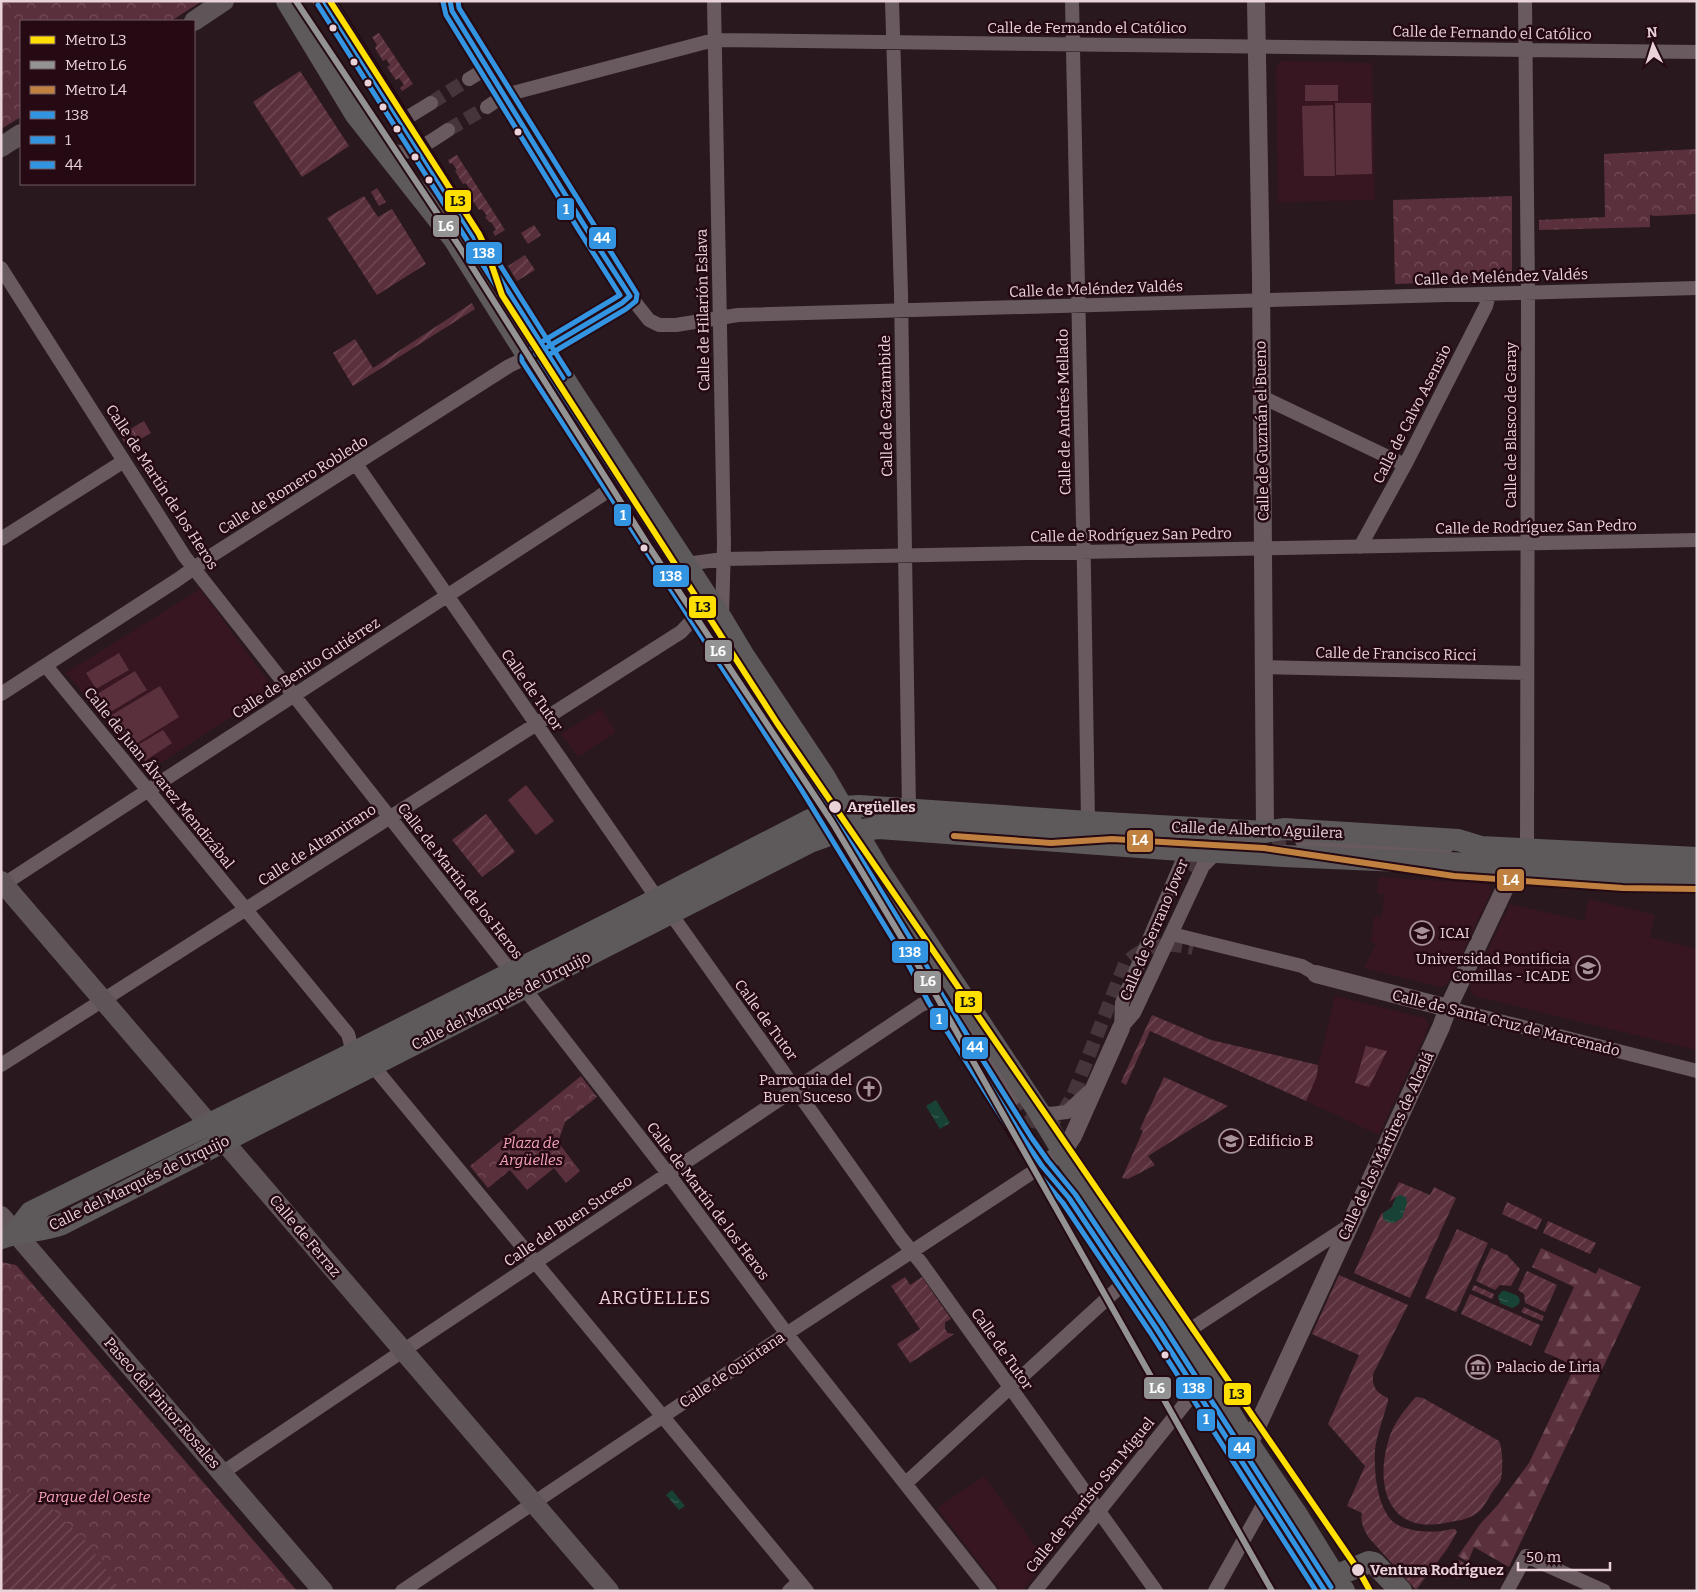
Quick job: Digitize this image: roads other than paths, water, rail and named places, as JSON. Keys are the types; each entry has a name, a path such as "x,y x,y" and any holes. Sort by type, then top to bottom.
{"main road":[{"path":"195,20 224,1"},
{"path":"287,1 356,115 454,239 537,353"},
{"path":"324,1 417,148 537,353 620,482 679,570 722,618 742,653 824,776 839,821 935,999 1042,1166 1069,1198 1156,1328 1201,1381 1249,1444 1297,1515 1335,1586"},
{"path":"1,148 20,135"},
{"path":"679,570 697,615 805,781 839,821 894,893 1039,1112 1183,1336 1201,1381 1264,1496 1335,1586"},
{"name":"Calle de Alberto Aguilera","path":"839,821 852,806 1265,832 1284,829 1458,840 1522,858 1697,879"},
{"name":"Calle de Alberto Aguilera","path":"839,821 886,828 1188,860 1216,852 1284,848 1522,858 1697,858"},
{"name":"Calle del Marqués de Urquijo","path":"8,1236 31,1212 351,1054 517,980 664,906 810,842 839,821"},
{"name":"Calle de Ferraz","path":"2,884 104,1000 609,1591"},
{"name":"Calle del Marqués de Urquijo","path":"8,1236 47,1229 62,1224 374,1066 517,980"},
{"name":"Paseo del Pintor Rosales","path":"1,1216 8,1236 222,1473 323,1591"},
{"path":"1335,1586 1364,1563 1374,1563 1401,1591"}],"street":[{"path":"450,1 452,11 489,67 579,217 630,296 622,303 537,353"},
{"name":"Calle de Hilarión Eslava","path":"714,1 723,560 722,618"},
{"name":"Calle de Gaztambide","path":"892,1 901,311 909,810"},
{"name":"Calle de Andrés Mellado","path":"1072,1 1088,822"},
{"name":"Calle de Guzmán el Bueno","path":"1256,1 1261,300 1265,832"},
{"name":"Calle de Blasco de Garay","path":"1522,858 1526,673 1528,292 1525,1"},
{"name":"Calle de Fernando el Católico","path":"487,107 505,95 714,40 1697,52"},
{"path":"469,78 489,67"},
{"path":"400,122 430,103"},
{"path":"356,115 361,117 381,143 392,151 406,153 448,130"},
{"name":"Calle de Martín de los Heros","path":"1,268 194,568 668,1174 787,1334 990,1591"},
{"name":"Calle de Meléndez Valdés","path":"630,296 649,320 659,325 676,325 738,315 1697,288"},
{"name":"Calle de Calvo Asensio","path":"1360,547 1405,465 1486,306 1489,294"},
{"name":"Calle de Romero Robledo","path":"1,694 509,366 537,353"},
{"path":"1262,397 1405,465"},
{"path":"1,539 124,461"},
{"name":"Calle de Tutor","path":"356,464 664,906 1156,1591"},
{"name":"Calle de Benito Gutiérrez","path":"2,884 148,791 620,482"},
{"name":"Calle de Rodríguez San Pedro","path":"679,570 723,560 1697,540"},
{"name":"Calle de Altamirano","path":"1,1065 681,632 697,615"},
{"name":"Calle de Juan Álvarez Mendizábal","path":"46,666 348,1034 351,1054"},
{"name":"Calle de Francisco Ricci","path":"1264,667 1526,673"},
{"path":"1265,832 1270,844 1284,848"},
{"name":"Calle de Serrano Jover","path":"1121,1028 1122,1003 1188,860 1234,837 1265,832"},
{"name":"Calle de Serrano Jover","path":"1121,1028 1134,1013 1203,866 1234,837"},
{"name":"Calle de Alberto Aguilera","path":"1284,848 1468,850 1481,847"},
{"name":"Calle de los Mártires de Alcalá","path":"1249,1444 1441,1027 1448,1008 1508,882 1522,858"},
{"name":"Calle de Serrano Jover","path":"1063,1151 1073,1136 1121,1028 1188,860"},
{"name":"Calle de Santa Cruz de Marcenado","path":"1172,934 1302,966 1316,974 1697,1071"},
{"name":"Calle de Santa Cruz de Marcenado","path":"1193,948 1301,975 1316,974"},
{"path":"915,960 934,976 1013,1099"},
{"name":"Calle del Buen Suceso","path":"222,1473 403,1350 921,1005 935,999"},
{"path":"374,1066 663,1417 798,1588"},
{"name":"Calle de Serrano Jover","path":"1039,1112 1050,1114 1067,1112 1094,1086"},
{"name":"Calle de Quintana","path":"402,1591 1063,1151"},
{"path":"1183,1336 1350,1225"},
{"path":"906,1483 1124,1282"},
{"name":"Calle de Evaristo San Miguel","path":"1035,1591 1201,1381"},
{"path":"1215,1591 1261,1509 1264,1496"},
{"path":"1507,1591 1526,1556 1604,1591"}],"water":[{"path":"936,1100 950,1123 940,1129 926,1106"},
{"path":"1400,1195 1406,1197 1407,1203 1402,1218 1394,1223 1386,1222 1383,1218 1383,1213 1392,1207 1396,1197"},
{"path":"1502,1291 1518,1296 1520,1301 1518,1305 1512,1308 1500,1303 1498,1296"},
{"path":"672,1490 685,1506 679,1510 666,1495"}],"tunnel":[{"path":"431,103 469,79"},
{"path":"448,130 487,107"},
{"path":"1230,843 1289,840"},
{"path":"1189,870 1199,858 1210,851"},
{"path":"1013,1099 1022,1114 1032,1121 1052,1120 1060,1115 1072,1098 1125,964 1141,952 1156,946 1174,945 1193,948"}],"metro line":[{"name":"L6","path":"296,1 459,246 650,548 832,822 934,992 1272,1591"},
{"name":"L3","path":"330,1 479,234 502,295 777,723 1359,1571 1370,1591"},
{"name":"L4","path":"954,836 1051,843 1112,839 1264,848 1454,876 1623,888 1697,889"}],"place":[{"name":"Argüelles","path":"835,807"},
{"name":"ICAI","path":"1422,933"},
{"name":"Universidad Pontificia Comillas - ICADE","path":"1588,968"},
{"name":"Parroquia del Buen Suceso","path":"869,1089"},
{"name":"Edificio B","path":"1231,1141"},
{"name":"Palacio de Liria","path":"1478,1367"},
{"name":"Ventura Rodríguez","path":"1358,1570"}],"district":[{"name":"ARGÜELLES","path":"655,1298"}],"park label":[{"name":"Plaza de Argüelles","path":"531,1152"},
{"name":"Parque del Oeste","path":"94,1497"}]}
